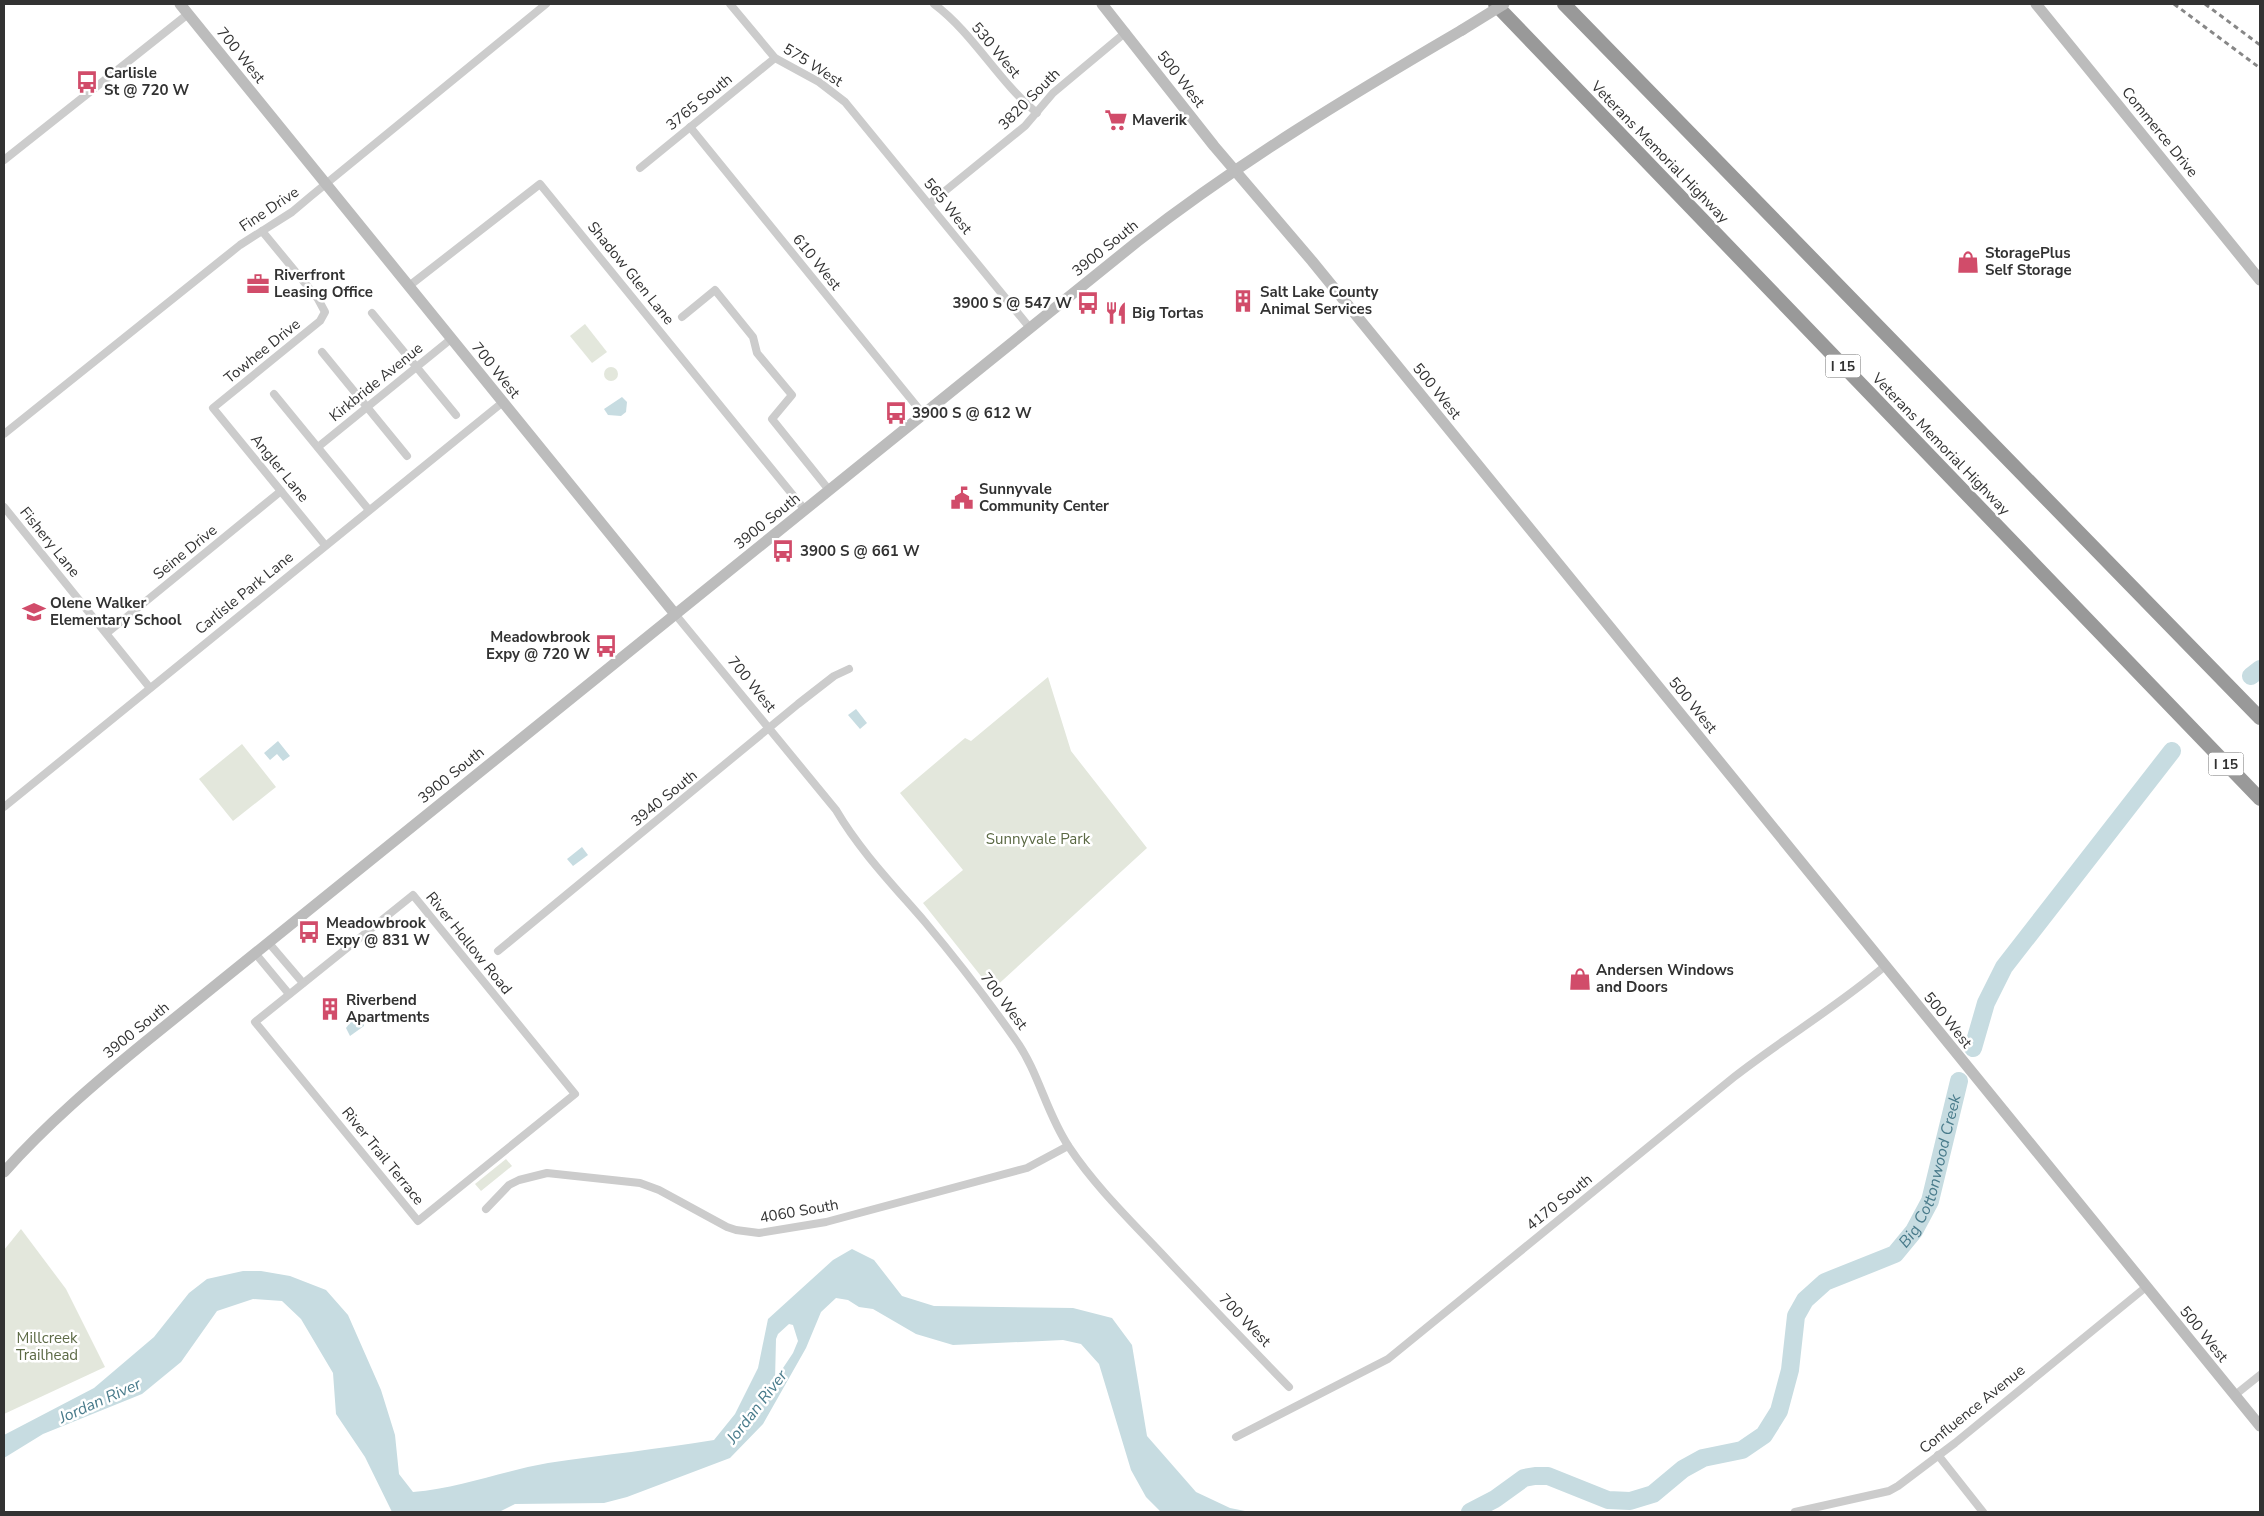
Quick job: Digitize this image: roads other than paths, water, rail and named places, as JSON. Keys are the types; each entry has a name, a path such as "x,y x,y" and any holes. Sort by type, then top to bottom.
{"highway":[{"name":"Veterans Memorial Highway","path":"1495,4 2191,729 2260,798"},
{"path":"1564,4 2260,716"},
{"path":"2191,729 2260,809"}],"main road":[{"name":"700 West","path":"180,4 675,614"},
{"name":"500 West","path":"1102,4 1126,32 1184,108 1312,261 2260,1426"},
{"name":"3900 South","path":"4,1172 32,1140 75,1100 268,942 1149,232 1235,169 1337,103 1504,4"},
{"name":"Commerce Drive","path":"2036,4 2260,280"}],"street":[{"name":"Fine Drive","path":"4,434 240,245 292,212 546,4"},
{"name":"575 West","path":"730,4 775,58 818,82 845,102"},
{"name":"530 West","path":"934,4 954,20 1014,92 1037,113"},
{"path":"4,160 188,14"},
{"name":"3820 South","path":"929,204 1014,136 1037,113 1052,93 1126,32"},
{"name":"3765 South","path":"640,168 775,58"},
{"name":"565 West","path":"845,102 1030,328"},
{"name":"610 West","path":"690,127 923,414"},
{"name":"Shadow Glen Lane","path":"409,286 540,184 805,510"},
{"name":"Towhee Drive","path":"213,408 320,321 326,312 318,299 262,231"},
{"path":"682,317 715,290 753,337 758,353 792,395 772,419 830,490"},
{"path":"372,313 456,415"},
{"name":"Kirkbride Avenue","path":"318,447 451,338"},
{"path":"322,352 407,456"},
{"path":"274,394 369,510"},
{"name":"Carlisle Park Lane","path":"4,807 502,402"},
{"name":"Angler Lane","path":"213,408 325,545"},
{"name":"Seine Drive","path":"106,634 281,491"},
{"name":"Fishery Lane","path":"4,507 150,688"},
{"name":"700 West","path":"675,614 836,810 847,829 925,923 1015,1039 1031,1064 1042,1094 1068,1146 1121,1212 1289,1387"},
{"name":"3940 South","path":"498,951 834,676 849,669"},
{"name":"River Hollow Road","path":"255,1022 413,895 575,1094"},
{"path":"268,942 303,983"},
{"path":"255,953 289,994"},
{"name":"4170 South","path":"1236,1437 1388,1359 1734,1077 1784,1040 1826,1013 1886,966"},
{"name":"River Trail Terrace","path":"255,1022 418,1221 575,1094"},
{"name":"4060 South","path":"486,1209 501,1192 519,1180 547,1173 590,1176 640,1183 659,1190 727,1227 759,1233 826,1222 1027,1168 1068,1146"},
{"name":"Confluence Avenue","path":"1795,1512 1889,1490 1898,1486 2146,1287"},
{"path":"2235,1395 2260,1375"},
{"path":"1938,1455 1983,1512"}],"water":[{"path":"622,397 627,402 626,412 621,416 608,415 604,409"},
{"path":"856,709 867,723 860,729 848,715"},
{"path":"278,741 290,756 283,761 277,754 270,760 264,753"},
{"path":"582,847 588,855 573,866 567,859"},
{"path":"358,1012 364,1019 364,1026 350,1036 346,1028"},
{"name":"Jordan River","path":"852,1249 874,1260 902,1296 934,1306 1073,1308 1112,1318 1132,1345 1147,1436 1196,1492 1230,1508 1250,1512 1161,1512 1146,1497 1131,1470 1099,1364 1081,1344 1063,1340 953,1345 916,1334 873,1309 859,1307 848,1300 836,1298 821,1312 806,1348 763,1424 730,1458 627,1497 604,1503 515,1504 499,1512 392,1512 365,1457 336,1414 333,1373 301,1319 282,1301 253,1299 217,1311 181,1362 142,1394 43,1434 4,1458 4,1435 94,1388 154,1337 189,1293 207,1279 243,1271 261,1271 290,1276 326,1290 348,1315 381,1390 395,1435 399,1474 413,1492 447,1487 548,1463 714,1440 735,1414 758,1368 768,1319 833,1260","holes":["789,1324 793,1325 798,1341 793,1353 775,1380 776,1339 778,1334"]}],"waterway":[{"name":"Big Cottonwood Creek","path":"2251,676 2260,669"},
{"name":"Big Cottonwood Creek","path":"1973,1048 1986,1003 2004,967 2172,751"},
{"name":"Big Cottonwood Creek","path":"1470,1512 1495,1499 1524,1478 1535,1476 1548,1476 1608,1500 1630,1501 1653,1494 1683,1469 1703,1458 1742,1450 1764,1435 1779,1411 1790,1370 1796,1316 1805,1300 1825,1282 1895,1254 1914,1231 1930,1201 1959,1081"}],"railway":[{"path":"2174,4 2260,68"},
{"path":"2205,4 2260,45"}],"place":[{"name":"Carlisle St @ 720 W","path":"87,82"},
{"name":"Maverik","path":"1116,120"},
{"name":"StoragePlus Self Storage","path":"1968,262"},
{"name":"Riverfront Leasing Office","path":"258,284"},
{"name":"Salt Lake County Animal Services","path":"1243,301"},
{"name":"3900 S @ 547 W","path":"1088,303"},
{"name":"Big Tortas","path":"1116,313"},
{"name":"3900 S @ 612 W","path":"896,413"},
{"name":"Sunnyvale Community Center","path":"962,498"},
{"name":"3900 S @ 661 W","path":"783,551"},
{"name":"Olene Walker Elementary School","path":"34,612"},
{"name":"Meadowbrook Expy @ 720 W","path":"606,646"},
{"name":"Meadowbrook Expy @ 831 W","path":"309,932"},
{"name":"Andersen Windows and Doors","path":"1580,979"},
{"name":"Riverbend Apartments","path":"330,1009"}],"park label":[{"name":"Sunnyvale Park","path":"1038,839"},
{"name":"Millcreek Trailhead","path":"47,1346"}]}
